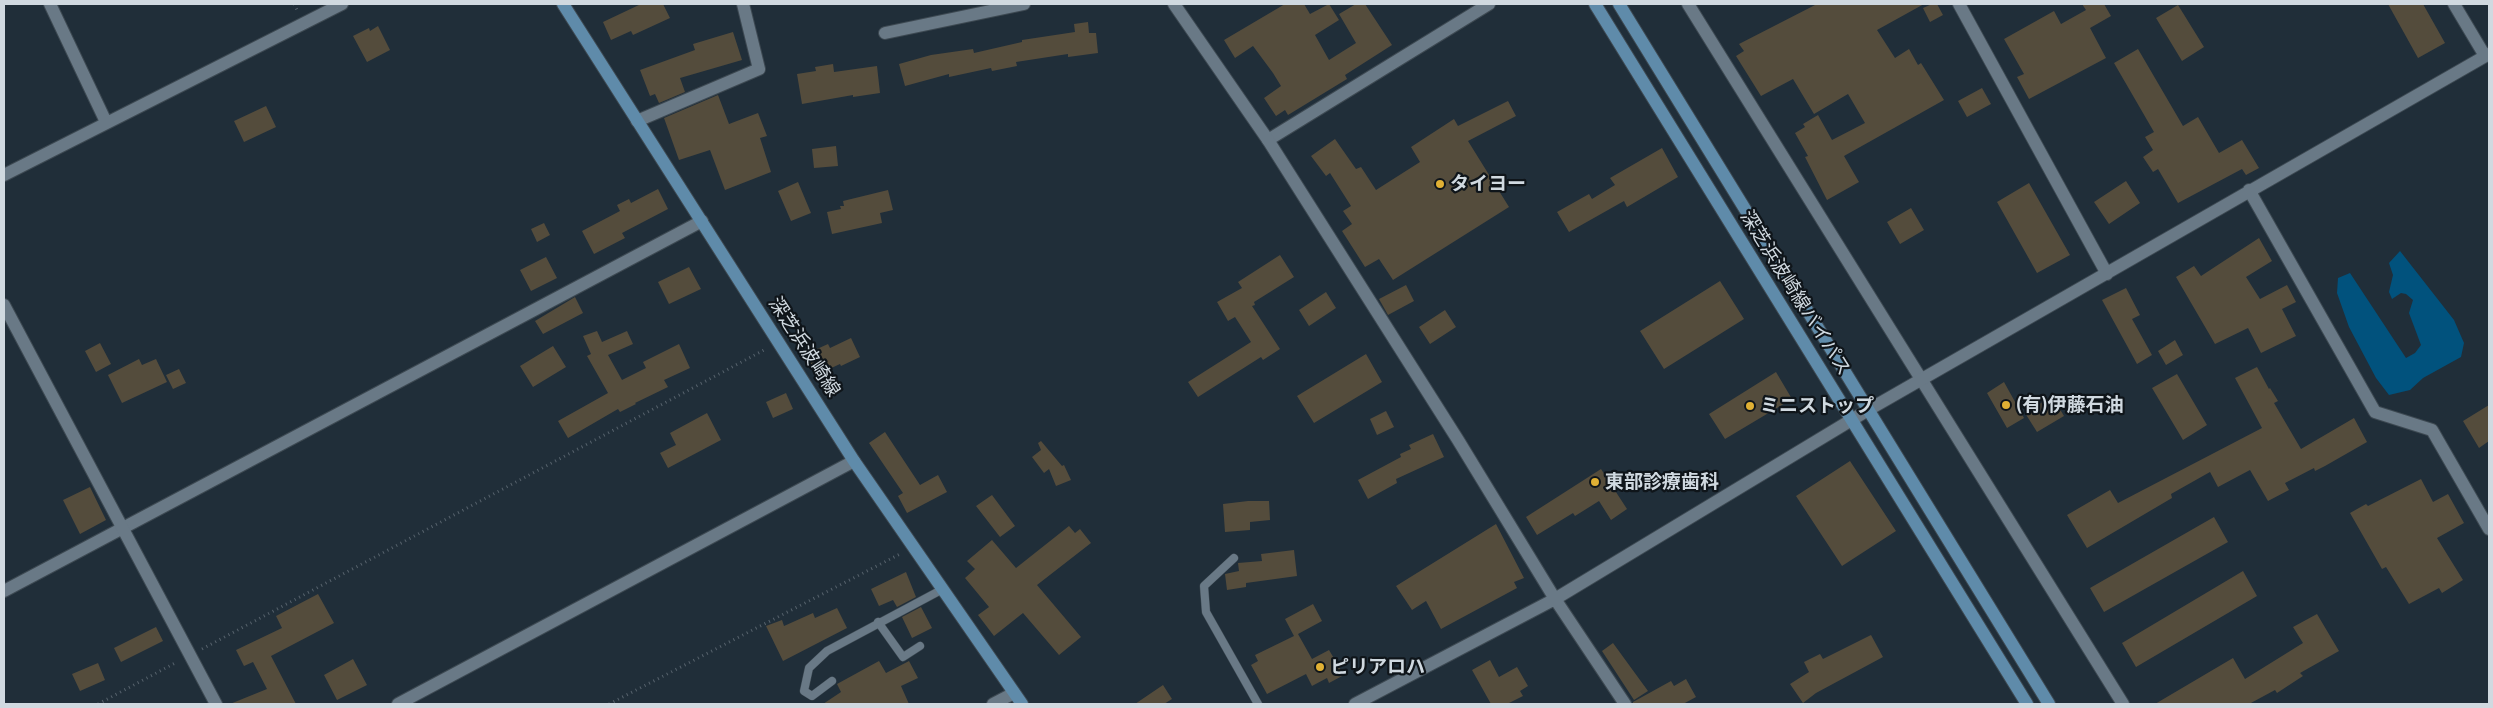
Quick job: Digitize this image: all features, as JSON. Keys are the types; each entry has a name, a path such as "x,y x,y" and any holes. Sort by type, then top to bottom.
{"main road":[{"name":"深芝浜波崎線","path":"563,4 854,461 1022,704"},
{"name":"深芝浜波崎線バイパス","path":"1595,4 2027,704"},
{"name":"深芝浜波崎線バイパス","path":"1619,4 2049,704"}],"street":[{"path":"50,4 106,122"},
{"path":"4,175 342,4"},
{"path":"637,120 759,69 743,4"},
{"path":"884,33 1024,4"},
{"path":"1174,4 1268,140 1458,440 1554,599 1625,704"},
{"path":"1268,140 1489,4"},
{"path":"1688,4 1924,380 2123,704"},
{"path":"1959,4 2107,274"},
{"path":"1355,704 1554,599 1868,410 1924,380 2248,190 2488,58 2454,4"},
{"path":"2248,190 2375,412 2432,430 2489,529"},
{"path":"4,591 702,221"},
{"path":"4,305 216,704"},
{"path":"398,704 854,461"},
{"path":"993,704 1014,693"}],"lane":[{"path":"1234,558 1204,586 1206,612 1258,704"},
{"path":"832,680 812,696 804,691 809,668 827,651 878,622 943,589"},
{"path":"878,622 903,657 920,646"}],"path":[{"path":"98,704 779,342"},
{"path":"609,704 914,547"}],"shaded area":[{"path":"2400,251 2454,320 2464,343 2461,357 2423,378 2410,390 2389,395 2376,378 2349,327 2337,293 2338,278 2350,273 2406,358 2415,353 2421,345 2409,313 2413,300 2406,294 2401,293 2392,299 2389,292 2393,275 2389,263"}],"building":[{"path":"641,4 663,4 670,18 633,35 631,31 611,40 603,22"},
{"path":"1285,4 1304,4 1310,14 1329,4 1339,20 1315,35 1329,60 1356,43 1339,14 1356,4 1365,4 1392,45 1345,75 1347,79 1288,115 1285,110 1276,116 1264,98 1281,86 1273,73 1253,46 1235,58 1224,40"},
{"path":"1817,4 1924,4 1877,30 1895,58 1909,49 1918,65 1921,63 1944,100 1844,156 1859,182 1827,200 1805,157 1808,156 1795,133 1805,127 1803,124 1818,115 1832,140 1865,123 1848,94 1814,114 1793,79 1761,96 1736,56 1744,51 1739,44"},
{"path":"1937,4 1943,15 1930,22 1923,8"},
{"path":"2082,4 2104,4 2111,16 2090,28 2106,58 2029,99 2017,77 2024,74 2004,39 2054,11 2061,24 2086,10"},
{"path":"2388,4 2423,4 2445,43 2418,58"},
{"path":"2178,5 2204,47 2182,61 2156,18"},
{"path":"1088,22 1089,33 1096,33 1098,53 1068,57 1068,54 1016,62 1017,66 992,71 991,68 949,77 949,74 905,86 899,64 931,55 973,49 974,53 1022,42 1022,40 1075,32 1074,24"},
{"path":"378,26 390,50 367,62 353,36 369,28 370,31"},
{"path":"733,32 742,60 680,78 685,92 659,103 655,94 650,96 640,70 695,50 693,44"},
{"path":"2138,49 2183,126 2198,117 2219,153 2242,140 2259,168 2246,175 2242,169 2178,203 2158,169 2153,172 2143,157 2153,150 2145,137 2154,132 2114,63"},
{"path":"833,64 834,72 877,66 880,93 853,97 853,95 802,104 797,74 816,71 815,67"},
{"path":"1982,88 1991,104 1967,117 1958,101"},
{"path":"718,95 729,124 758,113 767,136 760,138 771,172 725,190 710,150 679,160 664,118"},
{"name":"タイヨー","path":"1508,101 1516,116 1468,141 1509,207 1393,280 1379,259 1365,267 1342,231 1352,224 1343,211 1351,206 1330,173 1326,176 1311,156 1335,139 1356,169 1361,167 1376,190 1420,162 1411,147 1454,119 1458,126"},
{"path":"266,106 276,127 244,142 234,121"},
{"path":"836,146 838,166 814,168 812,149"},
{"path":"1662,148 1678,177 1627,207 1624,201 1569,232 1557,212 1589,194 1592,199 1615,185 1610,178"},
{"path":"2126,181 2140,203 2109,224 2094,202"},
{"path":"798,182 811,213 791,221 778,191"},
{"path":"2029,183 2070,255 2037,273 1997,202"},
{"path":"658,189 668,209 622,233 625,238 594,254 582,231 620,211 617,205 629,199 631,203"},
{"path":"888,190 893,210 880,213 882,223 832,234 827,212 841,209 840,206 844,206 843,201"},
{"path":"1911,208 1924,230 1900,244 1887,222"},
{"path":"544,223 550,235 537,242 531,229"},
{"path":"2259,238 2272,261 2246,277 2260,299 2287,285 2296,302 2282,309 2296,336 2261,353 2248,328 2215,344 2176,277 2194,266 2201,276"},
{"path":"1280,255 1294,277 1254,302 1255,305 1252,306 1280,349 1263,360 1261,357 1198,397 1188,382 1251,342 1235,317 1228,321 1217,302 1242,288 1238,282"},
{"path":"546,257 557,278 531,291 520,270"},
{"path":"689,267 701,289 669,304 658,282"},
{"path":"1720,281 1744,319 1664,369 1640,331"},
{"path":"1406,285 1414,301 1388,315 1379,299"},
{"path":"2126,288 2140,315 2132,319 2152,355 2137,364 2102,300"},
{"path":"1326,292 1336,308 1309,326 1299,310"},
{"path":"575,297 583,313 543,334 535,321"},
{"path":"1445,310 1456,327 1430,344 1419,327"},
{"path":"597,331 602,342 627,331 633,344 608,355 622,380 646,368 643,362 679,344 690,368 664,380 668,387 620,412 618,409 568,438 558,421 608,393 587,356 591,354 583,336"},
{"path":"851,338 860,357 841,366 840,364 825,371 824,369 815,373 806,354 828,344 830,348"},
{"path":"2175,340 2183,355 2166,365 2158,351"},
{"path":"100,343 111,364 96,372 85,351"},
{"path":"553,346 566,367 533,387 520,366"},
{"path":"1366,354 1382,382 1314,423 1297,396"},
{"path":"139,359 142,365 156,359 167,382 122,403 108,375"},
{"path":"2257,367 2278,401 2274,403 2301,449 2354,418 2367,442 2315,471 2314,468 2285,483 2289,490 2268,501 2250,470 2218,487 2210,472 2171,494 2172,498 2087,548 2067,515 2110,490 2118,503 2262,428 2235,378"},
{"path":"179,369 186,383 173,389 166,375"},
{"name":"ミニストップ","path":"1776,372 1792,399 1725,439 1709,414"},
{"path":"2177,374 2207,425 2183,440 2152,388"},
{"name":"(有)伊藤石油","path":"2004,382 2024,418 2007,428 1987,393"},
{"path":"786,393 793,409 773,418 766,402"},
{"path":"2052,396 2064,416 2037,432 2025,413"},
{"path":"2489,405 2489,441 2479,448 2463,421"},
{"path":"1386,411 1394,427 1377,435 1370,419"},
{"path":"707,413 721,440 668,468 660,453 676,445 670,433"},
{"path":"885,432 920,485 938,475 947,492 907,513 898,496 903,493 869,443"},
{"path":"1433,434 1444,457 1396,479 1397,483 1368,499 1358,480 1401,457 1400,454 1411,449 1409,445"},
{"path":"1041,441 1062,466 1064,465 1071,480 1056,486 1049,469 1044,473 1032,457 1041,450 1038,443"},
{"path":"1850,461 1896,531 1842,566 1796,496"},
{"name":"東部診療歯科","path":"1601,469 1627,509 1611,520 1599,501 1575,516 1573,513 1537,535 1526,517"},
{"path":"2421,479 2433,502 2448,494 2464,523 2437,538 2463,580 2442,593 2439,588 2409,604 2386,567 2382,569 2350,513"},
{"path":"90,487 106,520 80,534 63,500"},
{"path":"992,495 1015,526 1000,537 976,506"},
{"path":"1269,501 1270,520 1250,522 1250,530 1225,532 1223,504"},
{"path":"2214,517 2228,542 2104,612 2090,588"},
{"path":"1496,524 1524,578 1514,582 1517,588 1441,629 1426,601 1412,610 1396,586"},
{"path":"1069,526 1075,533 1080,529 1091,543 1037,585 1081,637 1059,655 1023,613 994,636 978,615 989,607 965,578 975,569 967,561 992,540 1016,568"},
{"path":"1294,550 1297,576 1246,583 1246,587 1227,590 1225,574 1239,571 1238,563 1262,561 1261,554"},
{"path":"2243,571 2257,596 2136,667 2122,643"},
{"path":"906,572 916,597 897,607 893,600 879,606 871,589"},
{"path":"318,594 334,623 271,656 296,704 230,704 267,689 253,662 244,666 236,650 282,628 276,616"},
{"path":"1313,604 1322,621 1298,634 1312,659 1329,650 1344,675 1329,683 1327,678 1312,686 1306,674 1267,694 1251,665 1258,661 1255,655 1294,636 1285,619"},
{"path":"921,607 932,628 912,638 902,617"},
{"path":"837,608 847,628 783,661 766,626 782,620 784,626 813,613 815,618"},
{"path":"2317,614 2339,651 2300,673 2303,676 2277,693 2275,690 2249,704 2155,704 2233,658 2245,679 2303,643 2293,627"},
{"path":"156,627 163,641 121,662 114,648"},
{"path":"1871,635 1883,657 1816,693 1803,703 1790,684 1809,672 1804,662 1820,654 1823,659"},
{"path":"1613,643 1648,691 1634,700 1602,651"},
{"path":"353,659 367,685 337,700 324,675"},
{"path":"1490,660 1499,677 1517,667 1528,686 1520,691 1523,696 1507,704 1491,704 1472,670"},
{"path":"879,661 886,673 909,661 918,678 901,686 909,704 823,704 841,692 837,684"},
{"path":"98,663 105,680 80,691 72,674"},
{"path":"1686,679 1696,697 1683,704 1633,704 1633,702 1671,681 1674,686"},
{"path":"1163,685 1172,699 1164,704 1135,704"}],"place":[{"name":"タイヨー","path":"1440,184"},
{"name":"(有)伊藤石油","path":"2006,405"},
{"name":"ミニストップ","path":"1750,406"},
{"name":"東部診療歯科","path":"1595,482"},
{"name":"ピリアロハ","path":"1320,667"}]}
